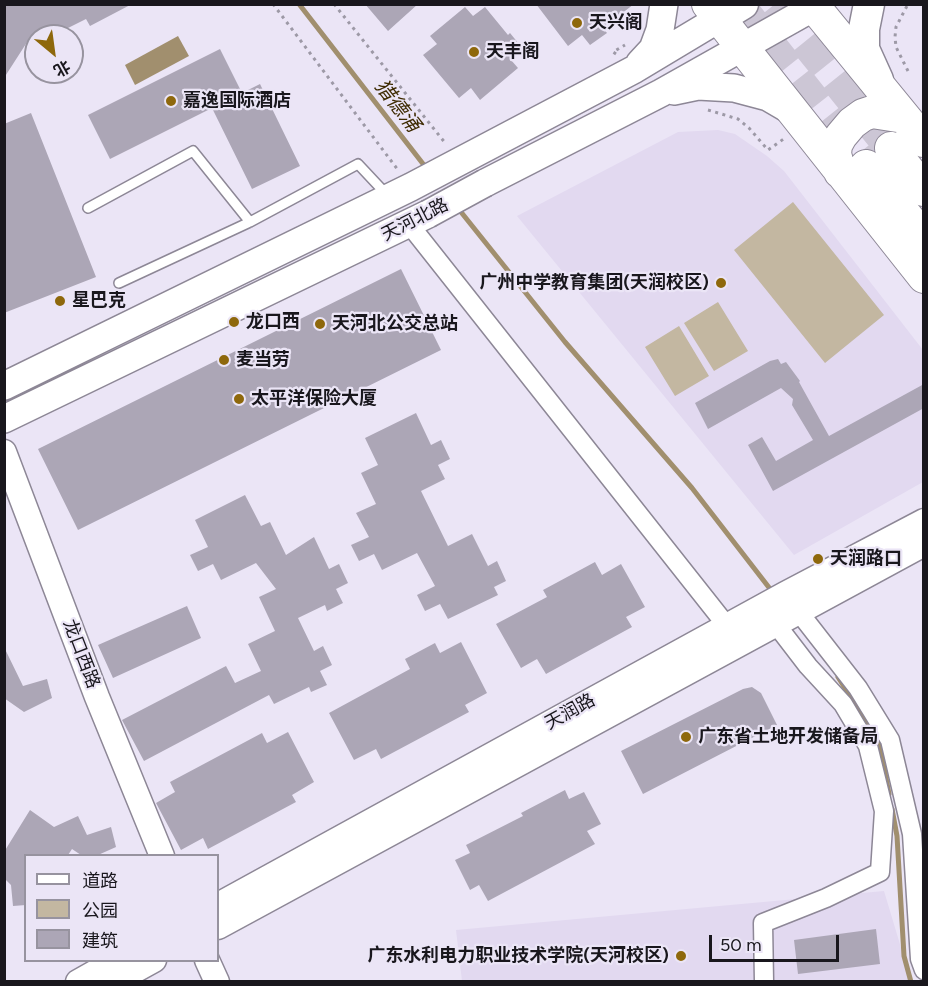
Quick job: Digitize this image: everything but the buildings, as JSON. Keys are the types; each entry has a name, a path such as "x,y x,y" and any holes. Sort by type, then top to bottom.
{"highway":[{"path":"814,5 924,141"},
{"path":"724,9 743,48 793,112 866,162 924,190"},
{"path":"904,117 872,112 863,115 852,123 841,136 835,154 866,162 924,238"},
{"path":"866,162 924,277"}],"main road":[{"path":"634,69 653,49 660,30 664,4"},
{"path":"869,4 864,29 864,49 875,76 904,117"},
{"name":"天河北路","path":"4,419 419,219 661,93 743,48 814,5"},
{"name":"天河北路","path":"4,386 460,162 634,69 724,9"},
{"path":"661,93 698,86 734,88 768,97 793,112"}],"street":[{"path":"419,219 727,626"},
{"name":"龙口西路","path":"4,452 97,697 162,854"},
{"name":"天润路","path":"219,926 782,610 924,521"},
{"name":"天润路","path":"219,904 727,626 782,610 924,544"},
{"path":"782,610 858,688 890,740 912,834 920,959 924,970"},
{"path":"764,981 763,923 826,898 880,872 884,811 868,746 843,704 808,666 782,610"},
{"path":"78,981 113,962"},
{"path":"114,981 150,962"},
{"path":"208,962 217,981"}],"lane":[{"path":"88,208 194,151 250,222"},
{"path":"119,284 250,222 358,164 400,193"}],"path":[{"path":"273,4 400,193"},
{"path":"334,4 460,162"},
{"path":"908,4 896,27 895,38 896,47 908,71"},
{"path":"613,52 627,43"},
{"path":"699,108 738,119 768,150"}],"shaded area":[{"path":"178,36 189,56 135,85 125,65"},
{"name":"广州中学教育集团(天润校区)","path":"718,130 735,134 784,171 923,350 923,482 794,555 517,216 678,132"},
{"name":"广东水利电力职业技术学院(天河校区)","path":"884,891 911,981 462,981 456,930"}],"green space":[{"path":"793,202 884,315 825,363 734,250"},
{"path":"718,302 748,351 714,371 684,323"},
{"path":"679,326 709,376 675,396 645,347"}],"waterway":[{"name":"猎德涌","path":"299,4 427,169"},
{"path":"457,207 565,342 692,488 774,594"},
{"path":"838,677 879,742 889,794"},
{"path":"892,809 897,836 904,956 911,982"}],"tunnel":[{"path":"738,4 866,166"},
{"path":"775,4 891,148"}],"place":[{"name":"天兴阁","path":"577,23"},
{"name":"天丰阁","path":"474,52"},
{"name":"嘉逸国际酒店","path":"171,101"},
{"name":"广州中学教育集团(天润校区)","path":"721,283"},
{"name":"星巴克","path":"60,301"},
{"name":"龙口西","path":"234,322"},
{"name":"天河北公交总站","path":"320,324"},
{"name":"麦当劳","path":"224,360"},
{"name":"太平洋保险大厦","path":"239,399"},
{"name":"天润路口","path":"818,559"},
{"name":"广东省土地开发储备局","path":"686,737"},
{"name":"广东水利电力职业技术学院(天河校区)","path":"681,956"}]}
